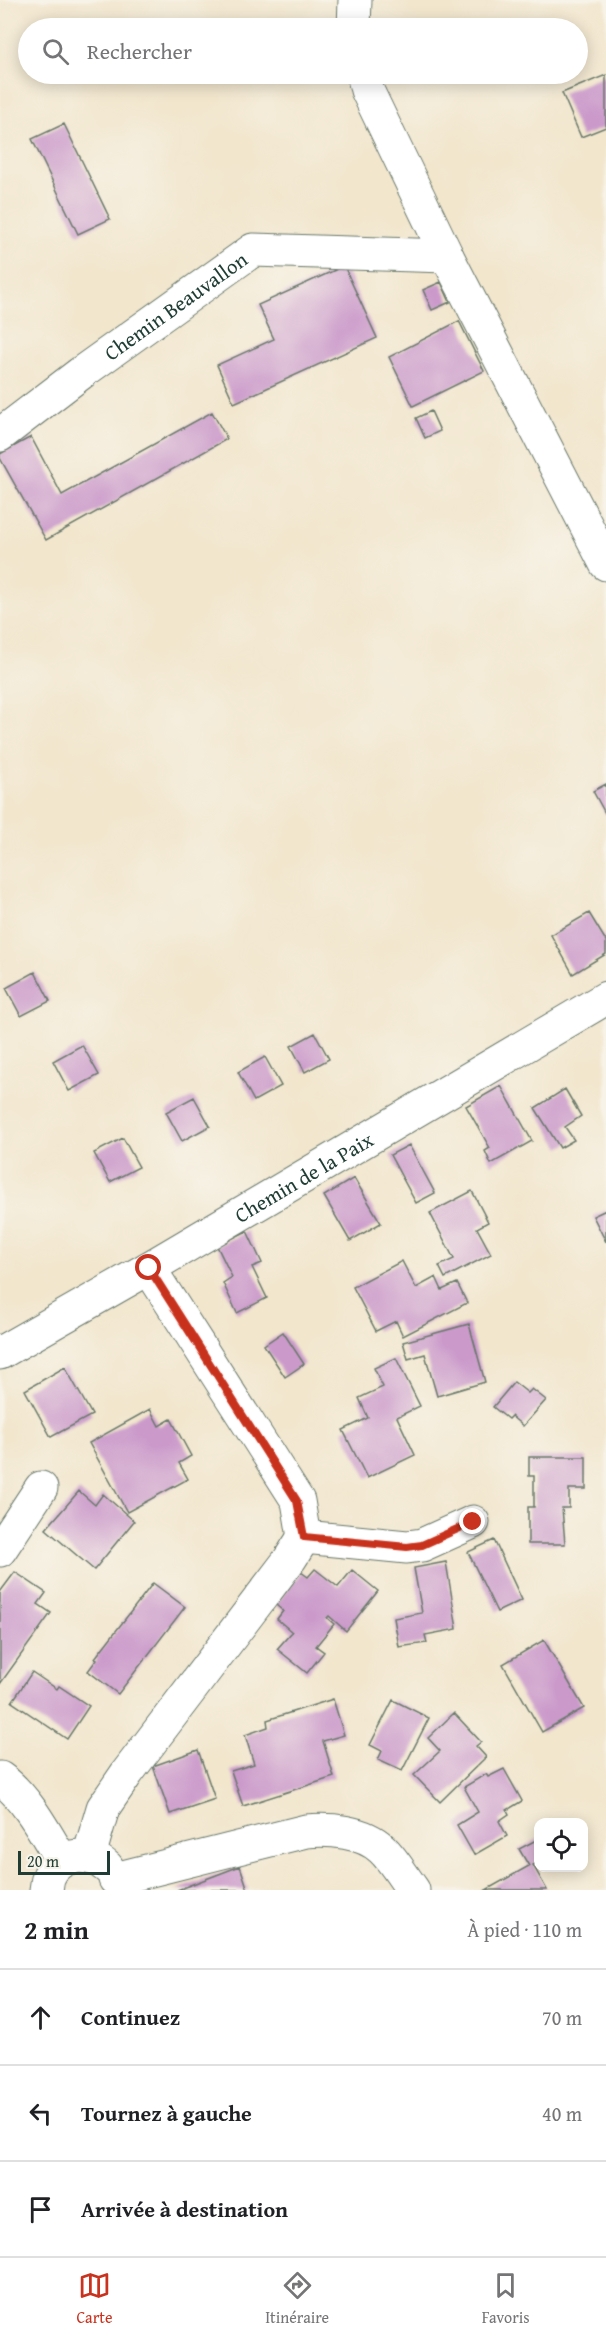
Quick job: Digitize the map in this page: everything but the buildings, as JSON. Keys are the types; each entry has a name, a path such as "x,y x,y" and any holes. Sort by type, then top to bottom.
{"street":[{"path":"354,18 355,0"},
{"path":"366,84 447,256 606,564"},
{"name":"Chemin Beauvallon","path":"0,435 81,373 253,250 447,256"},
{"name":"Chemin de la Paix","path":"0,1353 149,1268 606,998"},
{"path":"46,1890 50,1874 75,1858 109,1799 290,1559 304,1537 297,1501 149,1268"},
{"path":"0,1550 41,1488"},
{"path":"304,1537 407,1547 422,1545 473,1522"},
{"path":"0,1778 8,1784 41,1826 75,1858 100,1861 109,1869 115,1885 306,1831 327,1830 347,1833 381,1848 413,1890"}],"route":[{"path":"149,1268 297,1501 304,1537 407,1547 431,1542 473,1522"}]}
